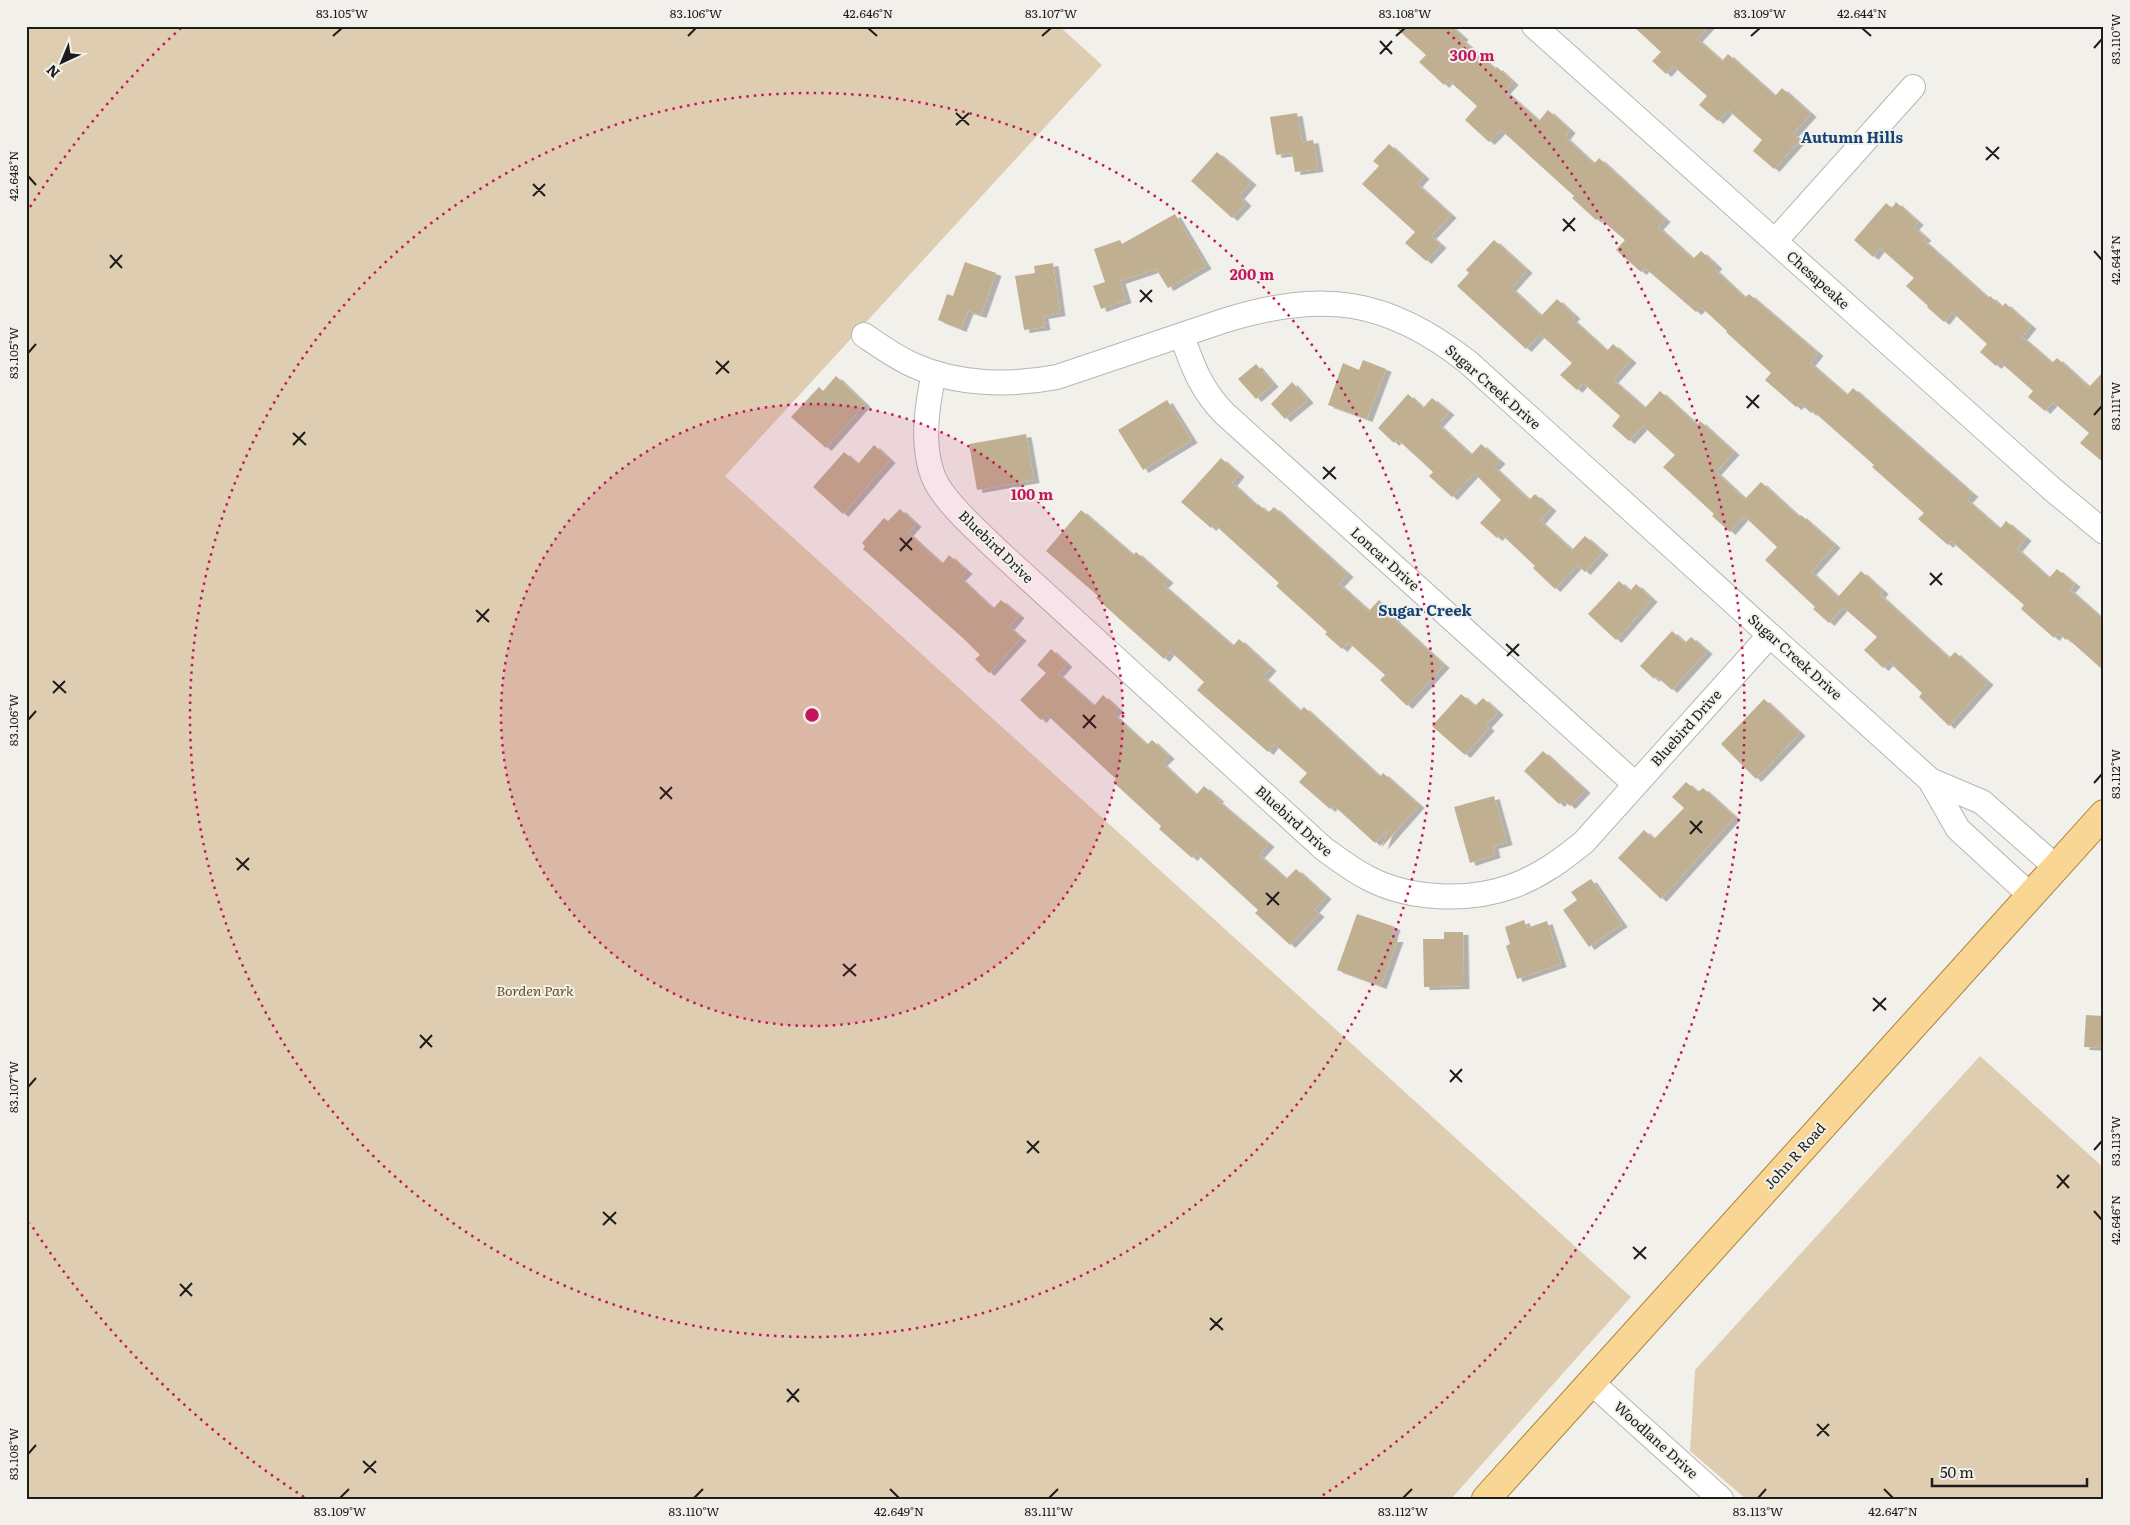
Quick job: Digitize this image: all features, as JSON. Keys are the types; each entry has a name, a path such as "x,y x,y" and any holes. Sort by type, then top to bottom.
{"main road":[{"name":"John R Road","path":"1486,1499 2104,814"}],"street":[{"name":"Chesapeake","path":"1534,26 2052,488 2104,532"},
{"path":"1775,241 1913,87"},
{"name":"Sugar Creek Drive","path":"864,335 887,352 913,366 934,373 979,381 1010,383 1032,382 1056,377 1250,312 1279,307 1317,303 1348,305 1374,310 1425,331 1469,363 1930,780 1958,829 2030,895"},
{"name":"Loncar Drive","path":"1182,336 1200,385 1225,414 1635,784"},
{"name":"Bluebird Drive","path":"934,373 928,402 927,451 933,478 951,503 996,549 1324,849 1370,879 1420,895 1440,896 1486,893 1513,886 1561,861 1584,842 1770,635"},
{"name":"Sugar Creek Drive","path":"1930,780 1982,802 2056,866"},
{"name":"Woodlane Drive","path":"1591,1382 1721,1499"}],"green space":[{"name":"Borden Park","path":"26,26 1059,26 1102,65 725,476 1631,1297 1451,1499 26,1499"},
{"path":"1980,1056 2104,1168 2104,1499 1746,1499 1690,1451 1695,1370"}],"building":[{"path":"1394,26 1451,26 1463,37 1461,39 1513,82 1505,91 1539,121 1548,110 1570,130 1565,137 1594,164 1599,158 1665,219 1658,227 1693,259 1701,251 1717,266 1714,269 1745,298 1749,294 1818,353 1810,363 1847,395 1853,388 1973,494 1967,500 2000,529 2006,521 2026,538 2017,549 2049,578 2057,569 2075,584 2070,590 2104,620 2104,671 2067,638 2066,640 2058,633 2054,638 2021,609 2024,605 1951,541 1948,545 1918,519 1924,513 1872,467 1874,465 1813,411 1811,413 1800,403 1796,407 1765,380 1771,373 1701,307 1696,312 1645,268 1641,272 1616,250 1625,240 1599,218 1596,220 1572,198 1574,196 1501,130 1489,142 1465,120 1477,106 1448,80 1444,85 1419,62 1426,55"},
{"path":"1633,26 1709,26 1697,39 1722,61 1728,54 1775,96 1782,88 1811,114 1793,134 1800,140 1774,169 1753,151 1762,140 1728,110 1718,121 1699,105 1707,96 1673,66 1666,74 1652,61 1661,52"},
{"path":"1297,113 1302,142 1313,140 1318,169 1295,172 1292,153 1276,155 1270,117"},
{"path":"1389,144 1424,176 1417,184 1451,215 1431,236 1441,245 1426,261 1405,243 1415,232 1362,184 1379,166 1373,161"},
{"path":"1217,152 1251,182 1239,196 1246,203 1232,218 1191,181"},
{"path":"1896,202 1918,222 1914,227 1926,238 1923,240 1988,298 1990,296 2002,307 2005,303 2031,326 2022,337 2052,363 2057,358 2089,387 2104,371 2104,463 2080,443 2089,433 2053,402 2045,411 2028,397 2033,391 2000,362 1996,366 1980,352 1987,344 1952,312 1944,322 1906,286 1914,278 1880,248 1873,257 1854,240 1886,203 1892,208"},
{"path":"1175,214 1206,266 1168,288 1156,269 1120,281 1126,300 1101,309 1093,286 1105,282 1094,249 1120,240 1122,244"},
{"path":"1494,240 1527,270 1511,288 1541,316 1557,299 1575,316 1572,319 1607,351 1613,344 1631,360 1613,380 1645,408 1660,391 1697,425 1700,421 1734,452 1716,472 1745,499 1761,482 1799,517 1801,515 1835,545 1811,572 1838,597 1861,571 1883,591 1880,595 1949,658 1955,652 1988,682 1949,726 1919,697 1922,693 1889,662 1883,668 1864,650 1877,637 1843,607 1829,623 1813,609 1815,607 1765,560 1777,547 1744,516 1730,532 1712,516 1714,514 1663,467 1675,455 1643,426 1629,441 1612,426 1620,416 1583,383 1577,390 1560,375 1572,363 1540,334 1526,349 1457,286 1469,273 1466,270"},
{"path":"965,262 996,273 981,315 968,311 961,329 938,320 947,294 953,296"},
{"path":"1053,263 1060,313 1043,316 1045,327 1024,330 1015,276 1035,273 1034,266"},
{"path":"1363,360 1386,369 1367,419 1328,405 1343,363 1359,370"},
{"path":"1256,364 1273,384 1256,399 1238,379"},
{"path":"836,376 865,404 826,448 791,417 819,387 823,391"},
{"path":"1292,382 1308,400 1285,419 1271,404"},
{"path":"1408,394 1423,408 1432,398 1449,412 1438,424 1471,455 1481,444 1500,461 1494,467 1529,500 1535,494 1551,508 1540,521 1572,550 1585,536 1603,552 1585,572 1577,565 1555,589 1533,568 1535,566 1501,534 1497,538 1480,523 1501,500 1474,473 1452,497 1429,476 1433,472 1397,439 1394,443 1378,428"},
{"path":"1167,400 1192,440 1143,470 1118,430"},
{"path":"1026,434 1034,480 977,490 969,444"},
{"path":"874,445 890,460 843,514 813,487 844,452 858,464"},
{"path":"1221,458 1239,474 1232,483 1257,506 1258,504 1268,513 1274,507 1348,574 1339,584 1369,611 1379,600 1396,617 1394,619 1444,665 1407,706 1380,680 1385,675 1348,642 1342,649 1325,634 1327,632 1276,586 1279,583 1214,524 1211,528 1181,502"},
{"path":"900,509 916,524 908,533 942,564 949,555 967,571 960,578 993,609 1001,600 1019,615 1009,627 1021,638 989,673 975,659 980,655 965,640 863,549 865,546 862,543 884,518 888,521"},
{"path":"1081,510 1133,555 1136,552 1168,580 1163,585 1233,646 1239,639 1271,668 1263,677 1300,711 1304,707 1380,777 1383,773 1419,805 1382,847 1388,829 1375,843 1333,805 1330,809 1299,782 1307,773 1274,744 1268,752 1197,690 1204,682 1170,651 1164,659 1096,598 1098,596 1046,551"},
{"path":"1619,581 1630,591 1636,584 1652,599 1616,640 1588,614"},
{"path":"1672,631 1685,643 1691,637 1707,651 1672,690 1656,676 1654,679 1640,666"},
{"path":"1051,649 1067,664 1058,674 1094,706 1103,695 1118,709 1113,714 1147,745 1152,740 1169,756 1162,763 1196,795 1204,786 1219,799 1217,800 1269,844 1259,855 1286,879 1296,869 1326,896 1314,910 1319,914 1290,945 1255,913 1258,910 1196,853 1192,858 1159,829 1161,826 1113,782 1116,779 1046,714 1041,720 1020,700 1046,673 1037,665"},
{"path":"1461,694 1475,706 1483,698 1498,712 1486,725 1489,728 1465,755 1432,726"},
{"path":"1764,699 1800,733 1756,779 1721,744"},
{"path":"1543,751 1585,790 1570,806 1563,800 1559,804 1524,771"},
{"path":"1686,782 1698,792 1703,788 1735,817 1661,899 1618,858 1644,830 1654,839 1684,808 1672,797"},
{"path":"1494,796 1507,842 1493,846 1495,855 1470,863 1454,807"},
{"path":"1591,879 1622,924 1589,947 1563,910 1577,900 1571,892"},
{"path":"1357,914 1395,927 1391,939 1398,939 1381,986 1337,970"},
{"path":"1524,920 1527,928 1547,921 1561,964 1517,979 1506,946 1510,944 1505,927"},
{"path":"1444,932 1463,932 1464,986 1424,987 1423,939 1444,939"},
{"path":"2086,1015 2104,1016 2104,1048 2084,1047"}],"district":[{"name":"Autumn Hills","path":"1852,138"},
{"name":"Sugar Creek","path":"1425,611"}]}
